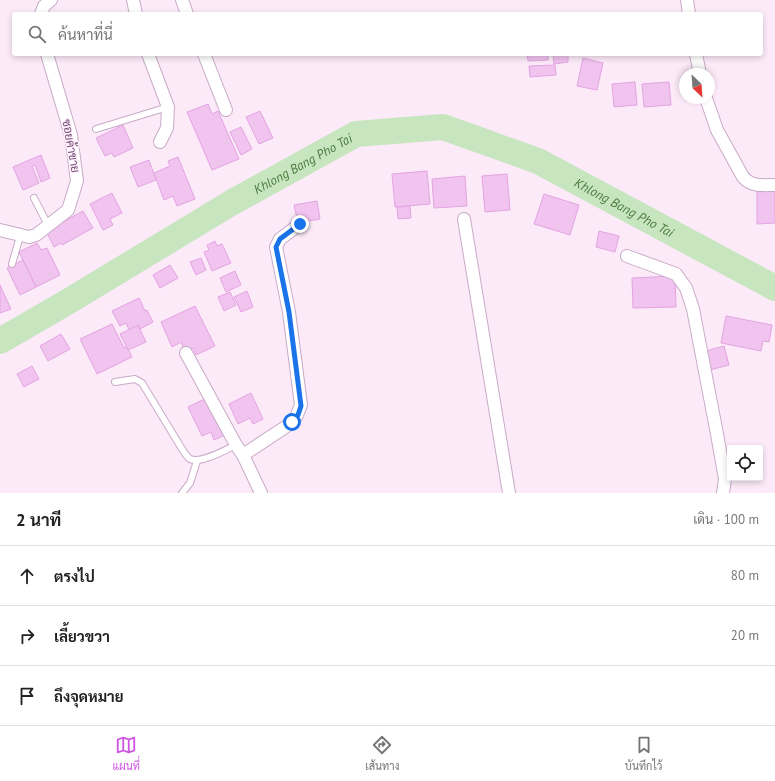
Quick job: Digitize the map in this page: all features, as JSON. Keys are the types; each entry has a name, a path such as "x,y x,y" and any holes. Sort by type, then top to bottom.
{"street":[{"path":"42,12 44,6 51,0"},
{"path":"133,0 136,12"},
{"path":"182,0 187,12"},
{"path":"687,0 689,12"},
{"name":"ซอยค้าขาย","path":"0,230 20,236 29,237 36,235 68,210 77,181 71,135 48,56"},
{"path":"149,56 168,107 167,128 160,142"},
{"path":"205,56 226,110"},
{"path":"696,56 699,68"},
{"path":"708,104 717,130 743,177 748,182 755,185 775,185"},
{"path":"464,219 509,493"},
{"path":"240,450 292,422 298,415 301,406 290,320 276,247 280,239 300,224"},
{"path":"627,256 676,274 686,288 693,309 720,449 725,479 723,493"},
{"path":"186,353 240,450 261,493"}],"lane":[{"path":"96,129 168,107"},
{"path":"34,198 48,225"},
{"path":"12,264 20,236"},
{"path":"115,382 135,379 142,383 189,458 203,460 240,450"},
{"path":"182,493 190,483 196,460"}],"building":[{"path":"527,56 548,56 548,60 528,61"},
{"path":"553,56 568,56 568,62 554,64"},
{"path":"583,58 603,63 597,90 577,86"},
{"path":"555,65 556,75 530,77 529,66"},
{"path":"635,82 637,105 614,107 612,84"},
{"path":"669,82 671,105 644,107 642,84"},
{"path":"208,104 212,114 218,111 239,159 212,170 187,112"},
{"path":"260,111 273,138 259,144 246,117"},
{"path":"123,125 133,148 114,157 112,153 105,156 96,138"},
{"path":"241,127 252,149 241,155 230,132"},
{"path":"41,155 50,178 41,182 35,165 32,166 39,183 23,190 13,167"},
{"path":"178,157 195,199 177,206 173,196 164,200 154,173 170,166 168,161"},
{"path":"149,160 156,180 138,187 130,167"},
{"path":"427,171 430,204 395,207 392,174"},
{"path":"507,174 510,210 485,212 482,176"},
{"path":"465,176 467,206 434,208 432,179"},
{"path":"757,190 775,190 775,223 757,224"},
{"path":"112,193 122,213 110,219 113,225 103,230 90,204"},
{"path":"544,194 579,205 570,235 534,224"},
{"path":"317,201 320,219 298,223 294,205"},
{"path":"410,206 411,218 398,219 397,207"},
{"path":"83,211 93,228 62,245 61,243 54,247 46,231"},
{"path":"599,231 619,236 615,252 596,247"},
{"path":"215,241 217,246 222,244 231,263 212,271 204,252 209,250 207,245"},
{"path":"37,243 41,250 47,248 60,275 36,287 19,252"},
{"path":"201,258 206,270 196,275 190,262"},
{"path":"23,260 36,287 20,295 7,268"},
{"path":"170,265 178,278 160,288 153,275"},
{"path":"235,271 241,285 226,292 220,278"},
{"path":"675,276 676,307 633,308 632,278"},
{"path":"0,285 11,309 0,313"},
{"path":"247,291 253,307 241,312 234,297"},
{"path":"230,292 236,305 224,311 218,297"},
{"path":"139,298 145,311 147,310 153,322 140,329 138,325 129,330 126,323 120,326 112,311"},
{"path":"195,306 215,346 196,355 193,348 185,352 181,342 172,347 161,322"},
{"path":"726,316 772,325 769,342 763,341 761,351 721,343"},
{"path":"112,324 124,348 127,347 132,357 97,374 80,339"},
{"path":"138,325 146,342 128,350 120,334"},
{"path":"61,334 70,349 48,361 40,346"},
{"path":"724,346 729,365 710,370 706,351"},
{"path":"32,366 39,379 24,387 17,374"},
{"path":"251,393 263,419 253,424 250,418 238,424 229,404"},
{"path":"207,398 225,435 214,440 211,432 202,436 188,407"}],"waterway":[{"name":"Khlong Bang Pho Tai","path":"0,341 231,203 356,134 443,127 538,161 775,288"}],"route":[{"path":"292,422 298,415 301,406 289,312 276,247 280,239 300,224"}]}
